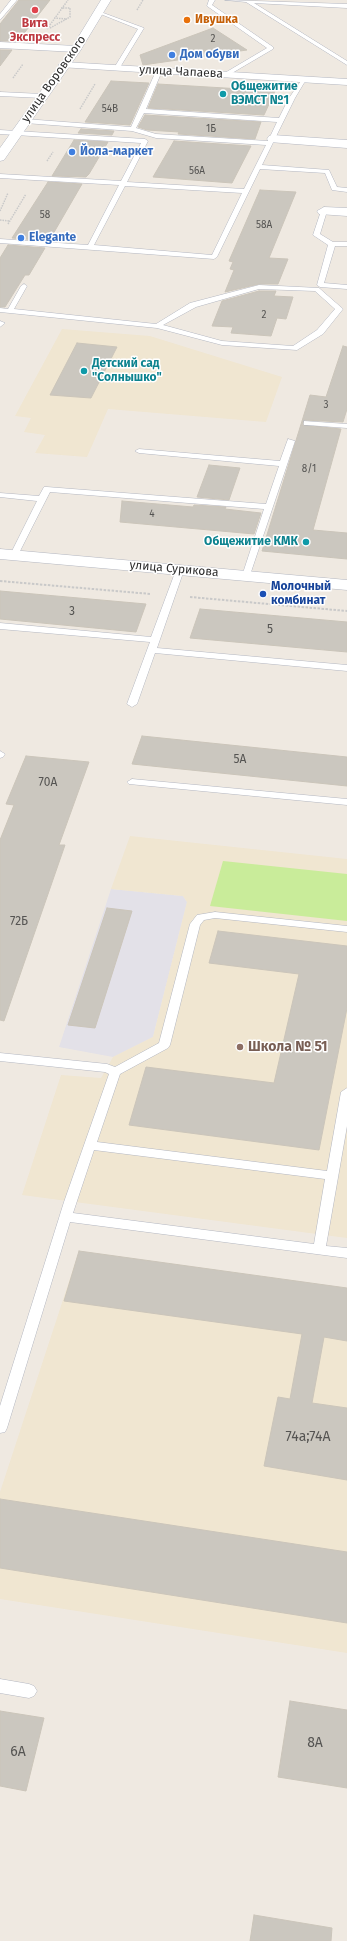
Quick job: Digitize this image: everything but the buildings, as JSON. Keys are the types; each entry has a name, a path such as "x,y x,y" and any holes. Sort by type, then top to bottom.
{"street":[{"name":"улица Воровского","path":"1,154 76,49 106,0"},
{"path":"0,46 76,49"},
{"name":"улица Чапаева","path":"64,65 347,82"},
{"path":"272,141 347,144"},
{"path":"324,211 347,212"},
{"name":"улица Сурикова","path":"7,554 347,585"}],"lane":[{"path":"0,18 14,0"},
{"path":"212,0 209,5 272,48 225,75"},
{"path":"228,0 347,6"},
{"path":"247,1 347,63"},
{"path":"100,12 141,28 117,68"},
{"path":"133,129 160,71"},
{"path":"0,241 214,257 245,191 272,141 292,98 305,79"},
{"path":"1,94 42,96"},
{"path":"142,111 282,120"},
{"path":"26,121 133,129 156,136 272,141"},
{"path":"0,132 145,141 90,247"},
{"path":"258,166 327,171 334,189 347,190"},
{"path":"0,176 245,191"},
{"path":"324,211 316,235 332,244 347,244"},
{"path":"332,244 320,285 347,287"},
{"path":"10,311 24,286"},
{"path":"0,310 157,326 222,343 294,348 320,332 339,309 317,289 259,288 193,305 157,326"},
{"path":"307,423 347,426"},
{"path":"246,576 291,441"},
{"path":"139,451 284,464"},
{"path":"7,554 47,489 269,508"},
{"path":"0,495 42,499"},
{"path":"132,704 180,570"},
{"path":"0,626 155,640"},
{"path":"152,650 347,668"},
{"path":"132,782 347,802"},
{"path":"0,1428 66,1217 115,1072 164,1045 195,924 201,917 215,915 347,929"},
{"path":"0,1057 107,1068 115,1072"},
{"path":"320,1250 347,1092"},
{"path":"90,1145 332,1176"},
{"path":"66,1217 347,1254"},
{"path":"0,1686 29,1691"}],"path":[{"path":"44,32 68,0"},
{"path":"61,8 70,8 68,19"},
{"path":"54,18 68,19"},
{"path":"47,28 51,28 68,19"},
{"path":"1,94 24,63"},
{"path":"78,112 96,83"},
{"path":"0,211 9,191"},
{"path":"22,192 28,192"},
{"path":"0,220 10,221"}],"shaded area":[{"path":"62,329 150,336 282,377 266,422 108,409 87,457 35,453 45,435 24,432 31,418 15,416"},
{"name":"Школа № 51","path":"130,836 347,859 347,1238 22,1195 61,1075 101,1078 113,1057 153,1037 187,902 183,896 111,889"},
{"path":"111,889 183,896 187,902 153,1037 113,1057 59,1047"},
{"path":"79,1251 347,1288 347,1653 0,1599 0,1492"}],"green space":[{"path":"223,861 347,874 347,921 210,906"}],"place":[{"name":"Вита Экспресс","path":"35,10"},
{"name":"Ивушка","path":"187,20"},
{"name":"Дом обуви","path":"172,55"},
{"name":"Общежитие ВЭМСТ №1","path":"223,94"},
{"name":"Йола-маркет","path":"72,152"},
{"name":"Elegante","path":"21,238"},
{"name":"Детский сад \"Солнышко\"","path":"84,371"},
{"name":"Общежитие КМК","path":"306,542"},
{"name":"Молочный комбинат","path":"263,594"},
{"name":"Школа № 51","path":"240,1047"}]}
